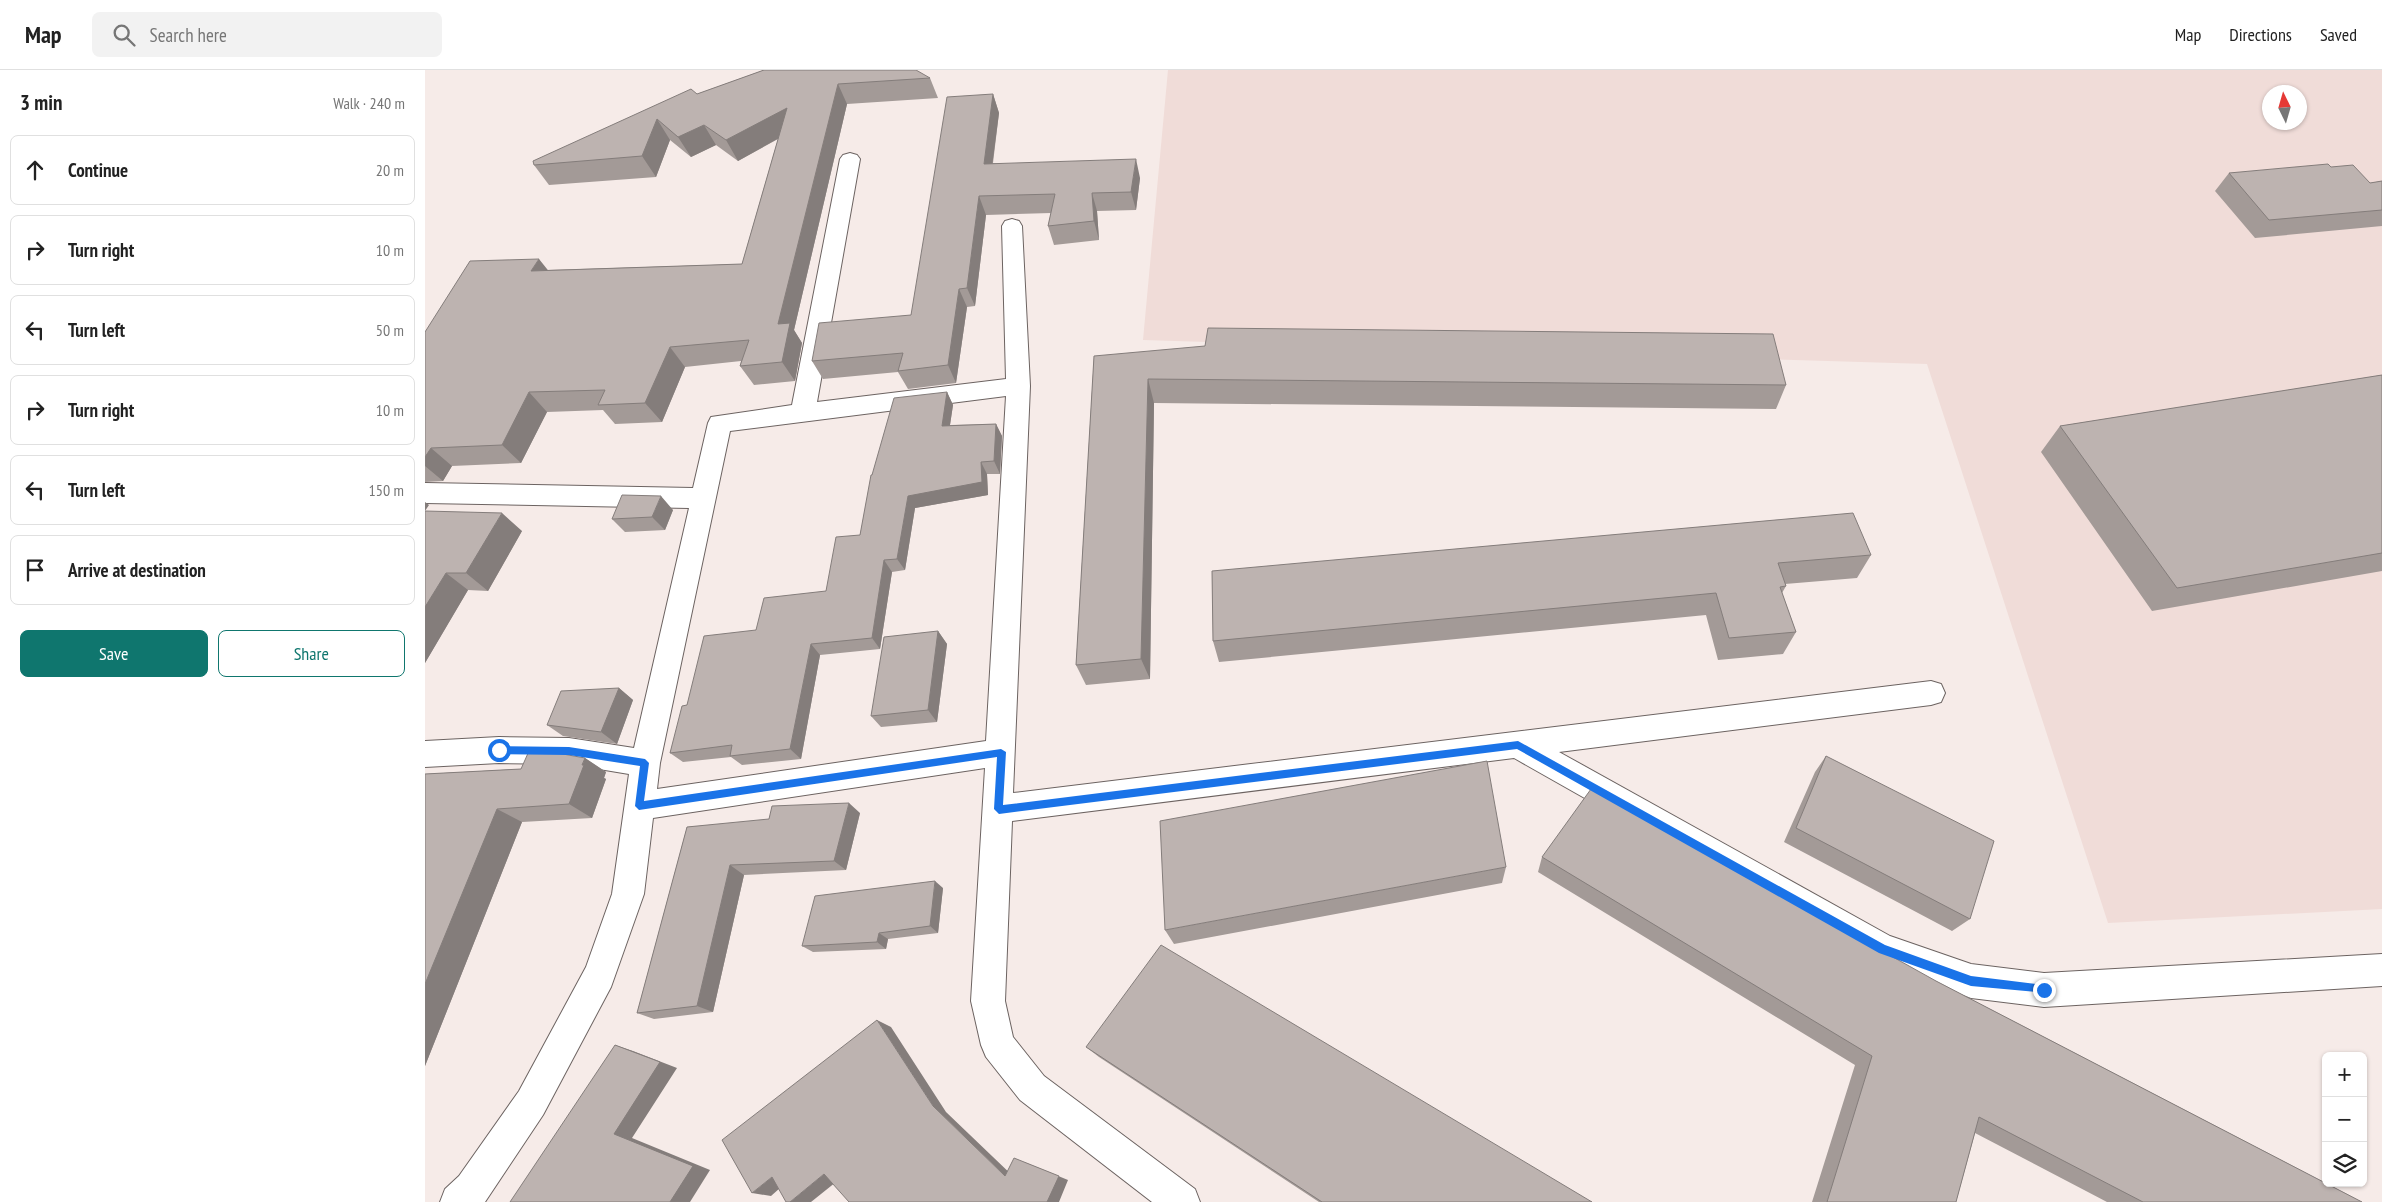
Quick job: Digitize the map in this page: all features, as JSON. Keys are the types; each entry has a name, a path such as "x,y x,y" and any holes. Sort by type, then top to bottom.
{"street":[{"path":"803,412 850,159"},
{"path":"1012,226 1018,386 999,809 988,1001 998,1045 1032,1088 1182,1202"},
{"path":"459,1202 472,1189 531,1103 599,975 627,894 645,763 705,498 720,423 1018,386"},
{"path":"425,493 705,498"},
{"path":"999,809 1931,693"},
{"path":"1518,745 1882,949 1971,981 2044,990 2382,970"},
{"path":"425,754 499,750 569,751 645,763"},
{"path":"639,806 1001,752"}],"shaded area":[{"path":"1168,70 2382,70 2382,909 2108,923 1927,364 1143,340"}],"building":[{"path":"764,70 916,70 930,78 838,84 778,324 790,323 782,362 740,366 749,340 670,347 645,403 598,405 605,390 529,392 502,445 431,448 425,457 425,332 470,261 539,259 531,271 742,264 787,108 726,140 704,125 678,137 657,119 642,156 534,165 533,161 691,89 697,94"},
{"path":"993,94 984,164 1136,159 1131,192 1092,193 1094,221 1048,226 1055,194 979,196 967,288 959,289 948,365 898,371 903,353 812,361 819,323 911,315 947,97"},
{"path":"2328,164 2331,167 2353,165 2370,183 2382,181 2382,210 2269,220 2229,173"},
{"path":"1208,328 1773,334 1786,385 1148,379 1141,659 1076,665 1094,356 1205,346"},
{"path":"2382,375 2382,553 2177,588 2060,426"},
{"path":"947,392 942,426 996,424 994,461 981,462 982,482 908,496 897,559 884,560 872,638 811,644 790,749 730,756 732,745 670,753 682,706 687,705 704,636 756,630 764,598 826,591 836,537 860,535 871,475 894,398"},
{"path":"622,495 661,496 652,517 612,519"},
{"path":"425,511 502,513 466,573 446,573 425,607"},
{"path":"1853,513 1871,555 1778,563 1786,586 1780,587 1796,632 1729,638 1716,593 1213,641 1212,571"},
{"path":"938,631 928,710 871,716 884,637"},
{"path":"619,688 601,732 547,725 561,691"},
{"path":"529,751 546,751 585,758 569,804 497,809 425,984 425,774 521,769"},
{"path":"1826,756 1994,841 1970,919 1796,828"},
{"path":"1487,761 1506,867 1165,930 1160,821"},
{"path":"1591,789 1936,981 2322,1181 2322,1187 2333,1187 2362,1202 2143,1202 1979,1117 1956,1202 1827,1202 1872,1056 1542,857"},
{"path":"849,803 834,861 730,865 697,1006 637,1013 687,827 769,819 772,806"},
{"path":"935,881 930,926 879,933 877,942 802,946 815,896"},
{"path":"1161,945 1592,1202 1322,1202 1086,1047"},
{"path":"877,1020 933,1106 1005,1176 1014,1158 1059,1176 1047,1202 849,1202 824,1174 790,1202 786,1202 772,1177 752,1193 722,1140"},
{"path":"615,1045 660,1062 614,1134 693,1166 670,1202 510,1202"}],"route":[{"path":"499,750 569,751 645,763 639,806 1001,752 999,809 1518,745 1882,949 1971,981 2044,990"}]}
